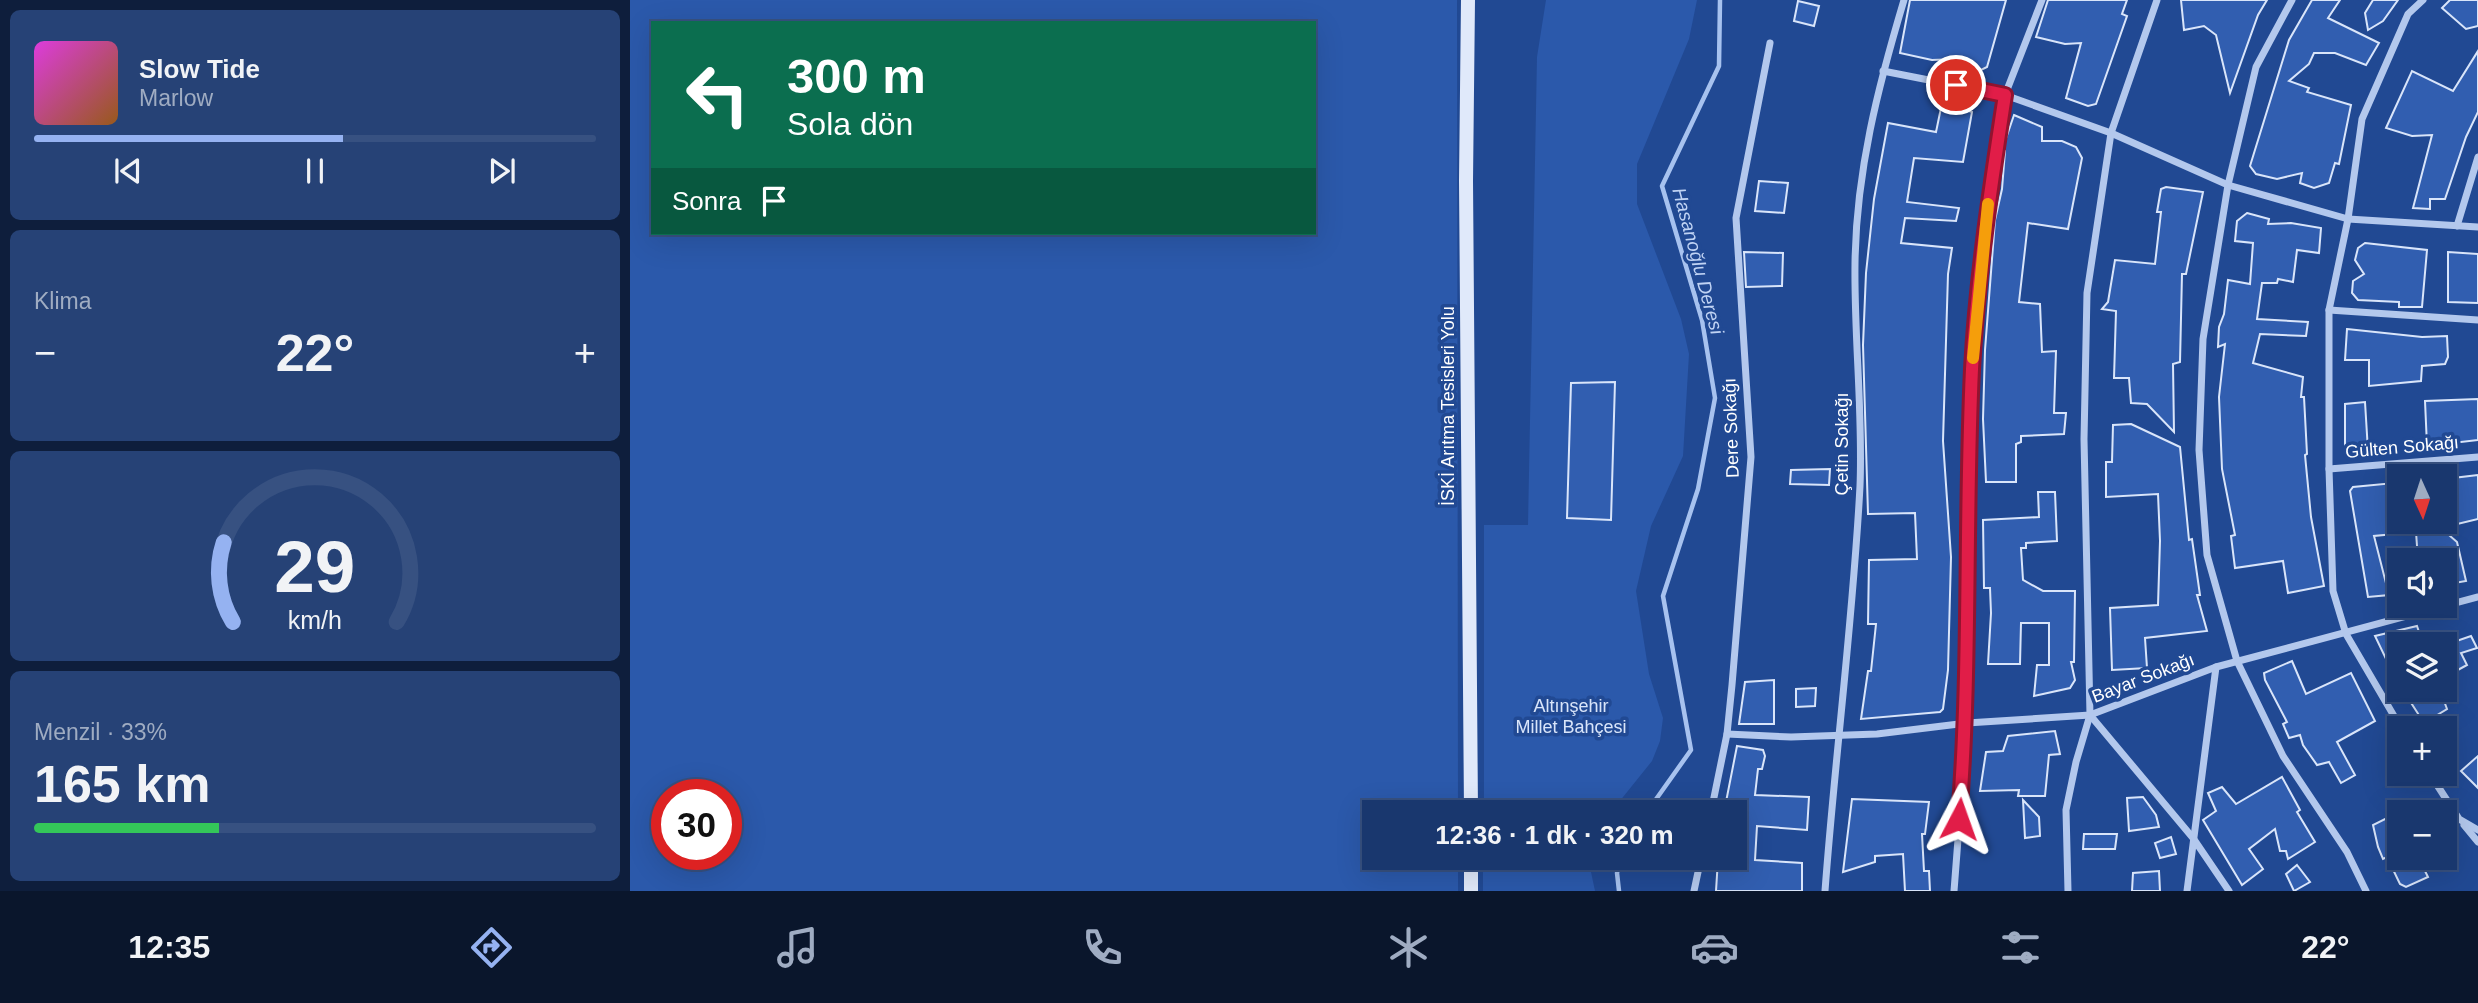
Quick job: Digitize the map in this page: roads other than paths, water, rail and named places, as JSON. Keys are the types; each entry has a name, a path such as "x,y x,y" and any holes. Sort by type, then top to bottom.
{"main road":[{"name":"İSKİ Arıtma Tesisleri Yolu","path":"1468,0 1466,195 1471,800"},
{"path":"1471,870 1471,891"}],"street":[{"name":"Çetin Sokağı","path":"1825,891 1836,735 1851,635 1860,482 1855,263 1861,170 1883,71 1904,0"},
{"path":"1954,891 1967,723 1966,541 1972,366 1985,222 2005,95 2042,0"},
{"path":"2068,891 2066,810 2090,715 2084,439 2087,293 2111,132 2157,0"},
{"path":"2292,0 2256,67 2228,185 2203,339 2199,450 2207,555 2237,660 2283,756 2347,852 2366,891"},
{"path":"2393,716 2346,634 2333,591 2329,469 2329,310 2348,219 2362,119 2408,14 2423,0"},
{"name":"Dere Sokağı","path":"1713,800 1727,734 1751,457 1735,218 1770,43"},
{"path":"1883,71 2005,95 2111,132 2228,185 2348,219 2478,227"},
{"path":"2458,226 2478,157"},
{"path":"2329,310 2478,320"},
{"name":"Gülten Sokağı","path":"2329,469 2478,457"},
{"name":"Bayar Sokağı","path":"1727,734 1877,734 1967,723 2090,715 2237,660 2346,634 2478,597"},
{"path":"2187,891 2216,667"},
{"path":"2090,715 2193,838 2229,891"},
{"path":"2438,786 2478,842"},
{"path":"2459,819 2478,830"},
{"path":"1695,891 1699,870"}],"waterway":[{"name":"Hasanoğlu Deresi","path":"1656,800 1691,750 1663,596 1698,489 1715,398 1702,320 1662,186 1719,66 1720,0"},
{"name":"Hasanoğlu Deresi","path":"1618,870 1619,891"}],"park label":[{"name":"Altınşehir Millet Bahçesi","path":"1571,716"}]}
